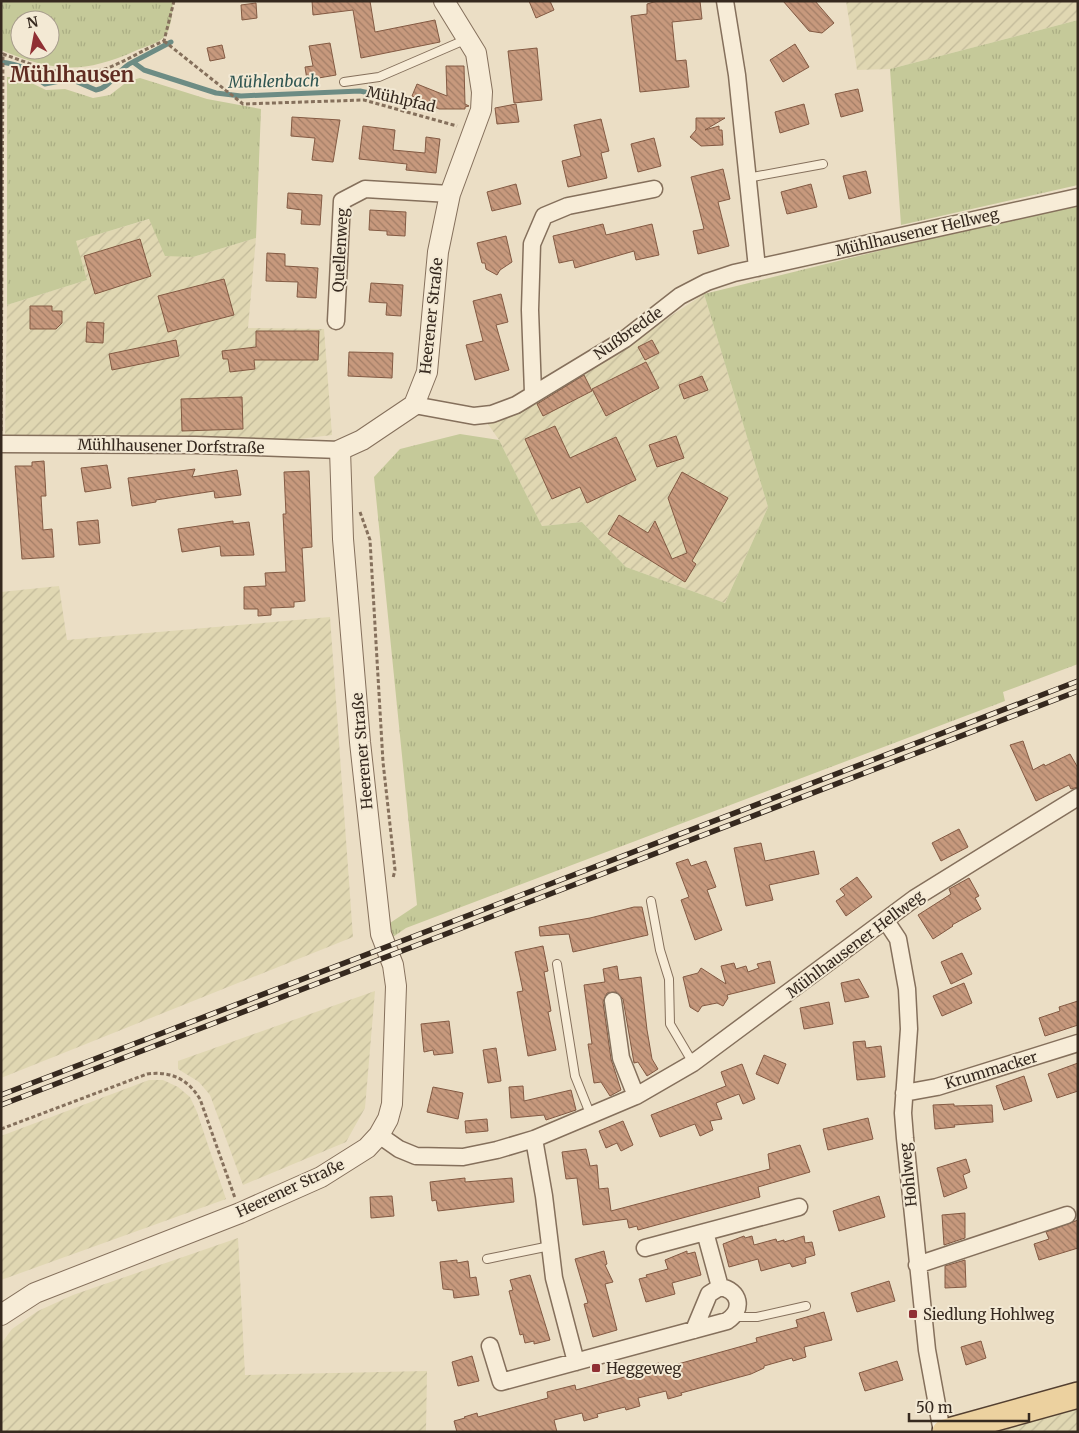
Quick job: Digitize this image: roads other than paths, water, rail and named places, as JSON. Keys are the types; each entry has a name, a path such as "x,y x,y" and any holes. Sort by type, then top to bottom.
{"main road":[{"path":"943,1432 1078,1396"}],"street":[{"name":"Heerener Straße","path":"414,405 427,372 437,259 450,194 481,110 482,92 479,64 468,38 444,1"},
{"path":"726,1 737,75 757,268"},
{"name":"Quellenweg","path":"336,321 342,201 365,188 450,194"},
{"path":"533,393 530,310 532,244 544,216 568,206 654,190"},
{"name":"Mühlhausener Hellweg","path":"757,268 1078,197"},
{"name":"Nußbredde","path":"414,405 474,416 492,414 516,405 625,339 680,296 707,282 757,268"},
{"path":"340,450 362,440 414,405"},
{"name":"Mühlhausener Dorfstraße","path":"1,444 196,445 340,450"},
{"name":"Heerener Straße","path":"1,1315 35,1293 240,1213 321,1177 354,1158 379,1135 388,1118 392,1104 396,975 381,934 378,913 360,742 343,539 340,450"},
{"name":"Mühlhausener Hellweg","path":"379,1135 399,1149 416,1156 463,1157 497,1150 534,1139 636,1096 693,1063 915,898 1078,797"},
{"name":"Hohlweg","path":"886,921 898,939 907,989 908,1029 904,1093 904,1138 931,1376 943,1432"},
{"path":"613,1001 621,1058 636,1096"},
{"name":"Krummacker","path":"904,1093 937,1087 1078,1043"},
{"path":"534,1139 544,1196 554,1278 576,1362"},
{"path":"645,1248 799,1207"},
{"path":"918,1265 1067,1215"},
{"path":"705,1232 720,1287"},
{"path":"490,1346 501,1382 694,1330 733,1317 737,1312 738,1300 731,1291 720,1287"},
{"path":"694,1330 709,1294 720,1287"}],"lane":[{"path":"344,82 379,76 468,38"},
{"path":"747,178 823,164"},
{"path":"651,901 660,950 669,979 670,1024 693,1063"},
{"path":"557,964 576,1076 591,1116"},
{"path":"487,1259 550,1246"},
{"path":"733,1317 757,1317 806,1306"}],"waterway":[{"path":"133,62 171,42"},
{"name":"Mühlenbach","path":"1,62 22,67 45,84 65,80 75,81 96,90 106,86 133,62 144,70 216,93 241,96 360,91 421,104"}],"railway":[{"path":"1,1095 1078,681"},
{"path":"1,1105 1078,691"}],"place":[{"name":"Siedlung Hohlweg","path":"913,1314"},
{"name":"Heggeweg","path":"596,1368"}],"district":[{"name":"Mühlhausen","path":"72,74"}]}
